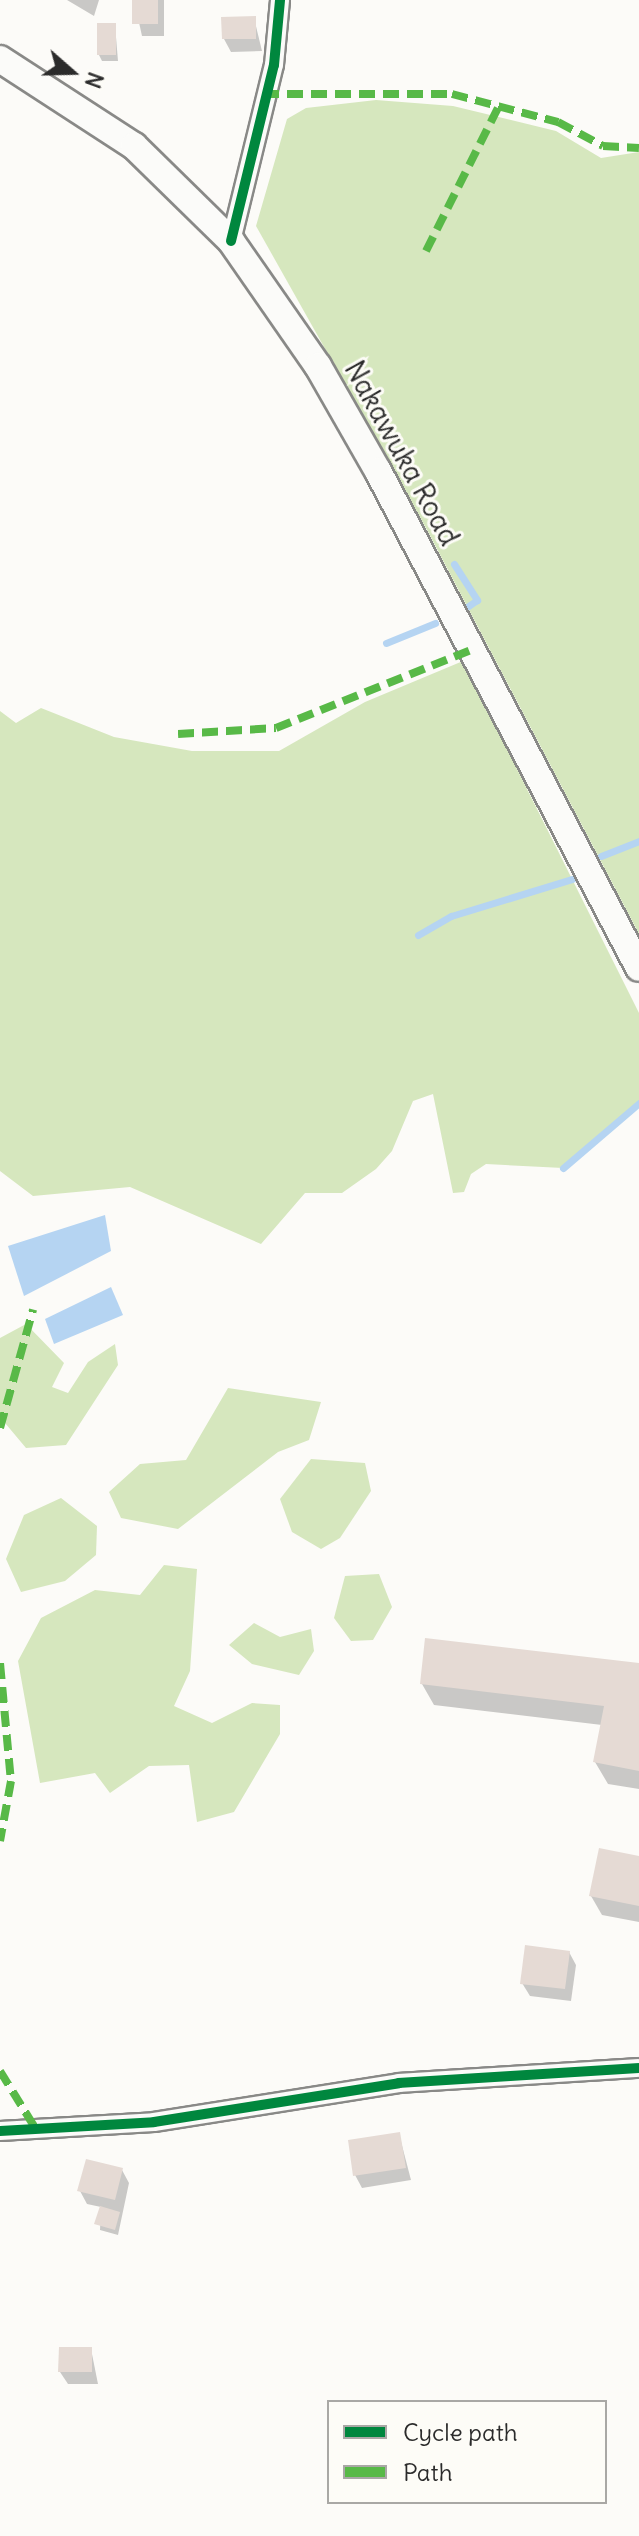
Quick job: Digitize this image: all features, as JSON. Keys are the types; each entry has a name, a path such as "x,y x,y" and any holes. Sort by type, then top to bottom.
{"main road":[{"name":"Nakawuka Road","path":"0,59 134,146 231,241 318,366 378,471 639,968"}],"street":[{"path":"231,241 274,65 280,0"},
{"path":"0,2131 154,2122 399,2083 639,2068"}],"green space":[{"path":"376,100 453,106 556,131 601,158 639,152 639,934 427,530 256,226 287,119 306,108"},
{"path":"463,661 639,1013 639,1103 563,1168 486,1164 471,1174 464,1192 453,1193 433,1094 413,1101 392,1151 376,1169 342,1193 305,1193 261,1244 130,1187 33,1196 0,1171 0,711 16,723 41,708 114,737 192,751 279,751 365,702"},
{"path":"26,1324 64,1363 52,1387 68,1393 88,1362 115,1344 118,1365 66,1445 26,1448 0,1417 0,1338"},
{"path":"228,1388 321,1402 309,1440 278,1452 178,1529 121,1518 109,1492 140,1464 186,1460"},
{"path":"311,1459 365,1463 371,1491 340,1538 321,1549 292,1532 280,1499"},
{"path":"61,1498 97,1526 96,1555 65,1581 21,1592 6,1559 24,1515"},
{"path":"164,1565 197,1569 190,1671 174,1706 212,1723 252,1703 280,1705 280,1734 234,1812 197,1822 189,1765 149,1766 110,1793 95,1773 40,1783 18,1661 41,1618 95,1590 140,1595"},
{"path":"379,1574 392,1607 373,1640 351,1641 334,1618 345,1576"},
{"path":"254,1623 280,1637 311,1629 314,1651 299,1675 252,1664 229,1645"}],"water":[{"path":"105,1215 111,1251 24,1296 8,1246"},
{"path":"111,1287 123,1315 54,1344 45,1319"}],"building":[{"path":"132,0 158,0 158,24 132,24"},
{"path":"256,16 256,39 222,39 221,17"},
{"path":"97,23 116,23 116,55 97,55"},
{"path":"425,1638 639,1663 639,1771 593,1762 604,1706 420,1684"},
{"path":"599,1848 639,1856 639,1906 589,1896"},
{"path":"525,1945 570,1951 565,1989 520,1984"},
{"path":"400,2132 406,2168 353,2176 348,2140"},
{"path":"86,2159 123,2168 115,2200 77,2191"},
{"path":"100,2206 120,2212 115,2230 94,2224"},
{"path":"59,2347 92,2347 92,2372 58,2372"}],"waterway":[{"path":"454,564 477,600 464,609"},
{"path":"386,643 435,623"},
{"path":"601,856 639,841"},
{"path":"418,935 451,916 572,879"},
{"path":"563,1168 639,1103"}],"marked path":[{"path":"263,94 452,94 558,122 603,146 639,148"},
{"path":"426,251 499,106"},
{"path":"178,734 276,728 471,650"},
{"path":"0,1428 33,1310"},
{"path":"0,1663 11,1781 0,1841"},
{"path":"0,2071 37,2131"}],"cycle path":[{"path":"231,241 274,65 280,0"},
{"path":"0,2131 154,2122 399,2083 639,2068"}]}
